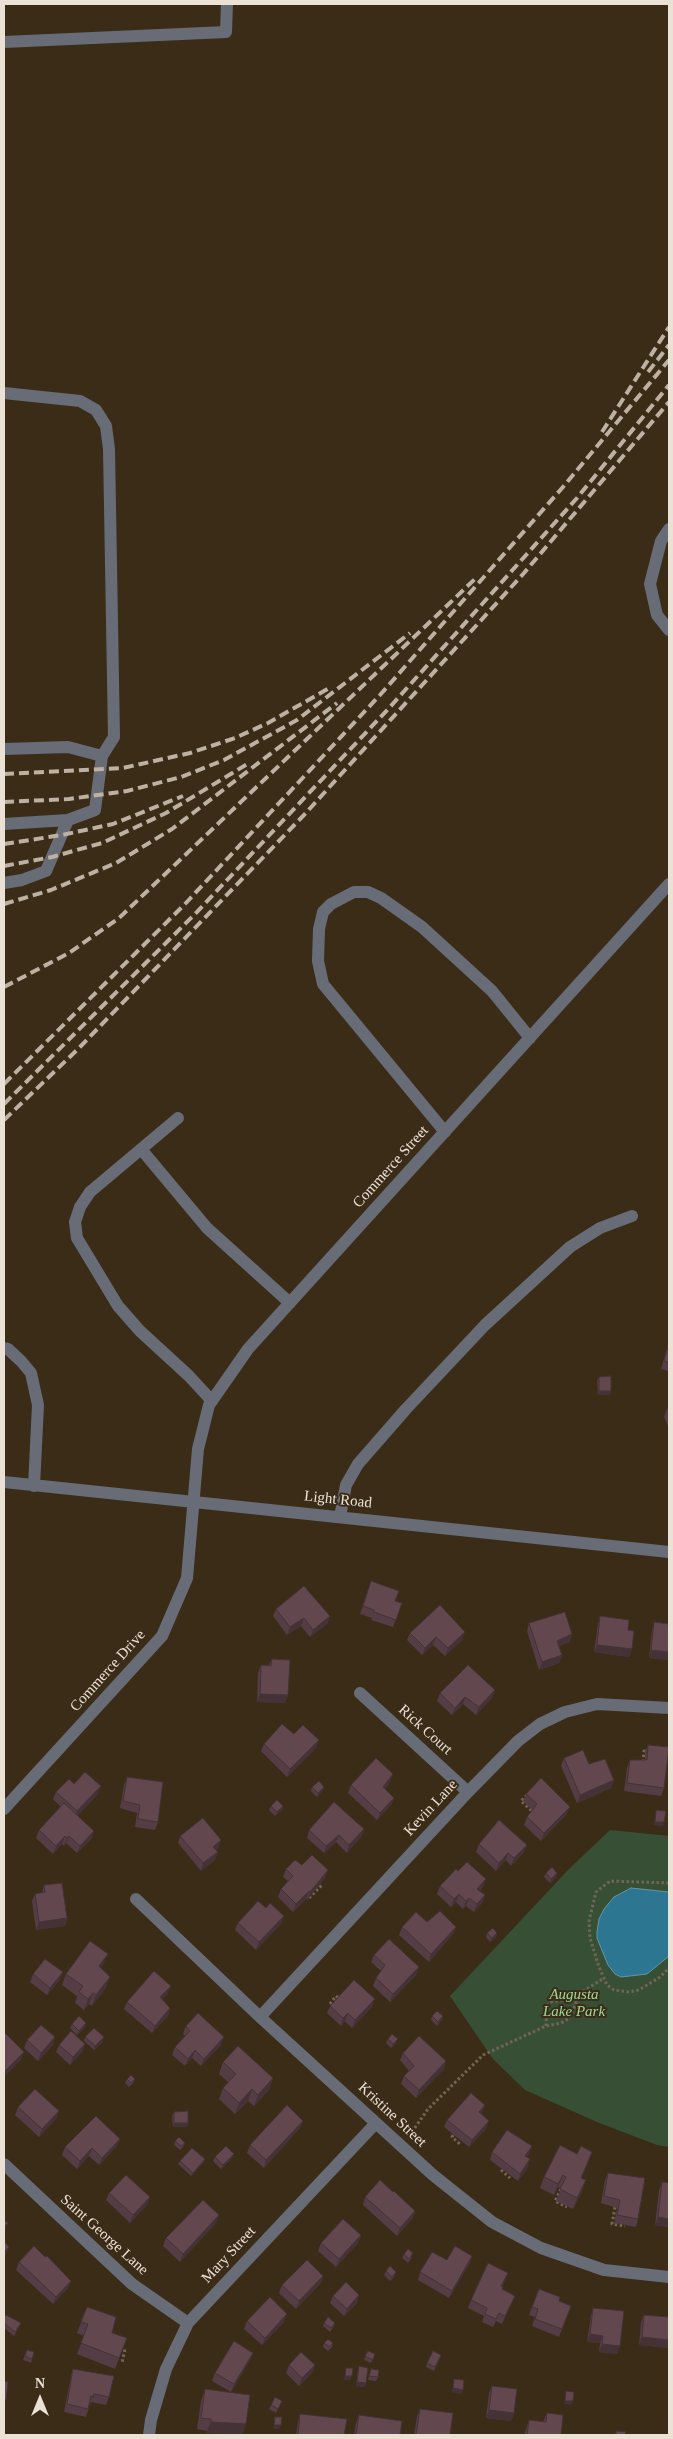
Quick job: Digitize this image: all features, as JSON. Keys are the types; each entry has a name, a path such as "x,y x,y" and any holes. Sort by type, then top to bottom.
{"street":[{"path":"4,42 113,39 226,32 227,4"},
{"path":"4,393 80,401 96,410 106,426 109,449 114,737 102,756 95,810 68,820 4,824"},
{"path":"669,530 661,541 650,584 657,615 669,630"},
{"path":"4,748 68,747 102,756"},
{"path":"4,883 22,880 46,871 68,820"},
{"name":"Commerce Street","path":"194,1500 198,1449 212,1400 248,1349 669,884"},
{"path":"445,1132 323,984 318,961 319,929 323,912 331,904 354,892 368,892 381,898 422,927 486,985 530,1038"},
{"path":"178,1118 90,1192 80,1207 75,1222 77,1238 118,1306 140,1331 212,1400"},
{"path":"141,1149 207,1228 290,1303"},
{"path":"340,1517 346,1485 358,1464 406,1408 485,1325 570,1247 600,1228 632,1216"},
{"path":"4,1348 8,1349 21,1361 31,1373 38,1405 34,1486"},
{"name":"Light Road","path":"4,1482 194,1500 669,1552"},
{"name":"Commerce Drive","path":"4,1809 162,1636 187,1578 194,1500"},
{"name":"Rick Court","path":"360,1693 468,1792"},
{"name":"Kevin Lane","path":"260,2017 468,1792 518,1741 540,1724 565,1712 597,1704 669,1708"},
{"name":"Kristine Street","path":"136,1899 260,2017 442,2184 492,2222 541,2248 604,2270 669,2277"},
{"name":"Mary Street","path":"149,2435 151,2420 166,2369 188,2323 376,2123"},
{"name":"Saint George Lane","path":"4,2164 132,2284 188,2323"}],"path":[{"path":"642,1768 644,1751 656,1752"},
{"path":"529,1792 521,1801 533,1812"},
{"path":"669,1883 617,1880 603,1885 596,1892 590,1913 589,1930 593,1948 604,1978 614,1990 629,1992 650,1985 669,1968"},
{"path":"309,1898 323,1884"},
{"path":"407,2139 428,2109 483,2055 546,2026 561,2023 568,2019 574,2011 577,1998 590,1985 604,1978"},
{"path":"330,2004 336,1996 340,1999"},
{"path":"546,2026 547,2008 550,2002 577,1998"},
{"path":"453,2136 461,2145"},
{"path":"501,2170 510,2178"},
{"path":"561,2188 554,2201 567,2208"},
{"path":"615,2208 612,2224 625,2226"},
{"path":"117,2346 125,2349 122,2363"}],"green space":[{"name":"Augusta Lake Park","path":"610,1830 669,1836 669,2147 657,2145 597,2122 525,2090 493,2059 450,1996 569,1869"}],"water":[{"path":"631,1888 669,1892 669,1956 647,1974 621,1977 615,1974 608,1965 597,1938 597,1932 599,1919 604,1909 614,1897"}],"building":[{"path":"669,1343 669,1363 664,1361"},
{"path":"611,1376 611,1391 599,1391 599,1377"},
{"path":"371,1581 399,1591 395,1601 402,1603 396,1620 363,1606"},
{"path":"304,1586 330,1616 313,1630 304,1618 290,1627 276,1609"},
{"path":"440,1605 465,1632 448,1648 436,1637 425,1648 410,1633"},
{"path":"565,1612 572,1634 557,1641 562,1655 542,1662 529,1623"},
{"path":"600,1616 629,1620 628,1630 634,1631 632,1649 597,1645"},
{"path":"654,1622 669,1624 669,1652 651,1650"},
{"path":"272,1659 290,1660 288,1695 260,1694 261,1665 271,1666"},
{"path":"468,1665 495,1690 479,1707 465,1697 455,1708 440,1693"},
{"path":"282,1724 294,1734 303,1725 319,1740 290,1769 264,1744"},
{"path":"648,1745 669,1747 664,1788 627,1783 630,1760 647,1760"},
{"path":"583,1750 589,1764 605,1759 614,1780 580,1795 564,1758"},
{"path":"376,1758 393,1774 383,1787 394,1798 380,1813 351,1785"},
{"path":"85,1772 101,1786 77,1811 56,1792 69,1779 74,1784"},
{"path":"127,1777 163,1782 158,1822 138,1819 140,1805 123,1801"},
{"path":"541,1778 570,1807 544,1833 527,1817 537,1804 526,1794"},
{"path":"319,1781 324,1787 318,1793 312,1787"},
{"path":"277,1800 283,1806 277,1812 271,1806"},
{"path":"334,1802 364,1829 349,1845 339,1835 326,1846 309,1830"},
{"path":"64,1803 94,1831 80,1846 69,1836 67,1838 65,1836 56,1846 39,1830"},
{"path":"656,1810 666,1811 664,1822 655,1822"},
{"path":"203,1818 221,1840 213,1847 218,1852 203,1863 180,1836"},
{"path":"499,1820 527,1845 514,1858 508,1853 499,1863 479,1844"},
{"path":"312,1855 328,1870 310,1892 296,1904 281,1889 293,1876 286,1869 295,1860 302,1865"},
{"path":"467,1862 486,1879 477,1889 485,1895 477,1904 469,1898 466,1901 459,1894 454,1899 440,1886 456,1869 458,1871"},
{"path":"552,1867 557,1873 551,1879 546,1873"},
{"path":"62,1883 67,1918 39,1922 35,1894 45,1892 44,1885"},
{"path":"258,1901 266,1908 270,1903 284,1916 259,1942 238,1923"},
{"path":"440,1911 456,1927 431,1954 402,1927 416,1912 427,1922"},
{"path":"493,1928 497,1933 492,1938 487,1933"},
{"path":"389,1939 419,1967 393,1994 376,1978 385,1965 374,1955"},
{"path":"90,1941 108,1954 99,1966 110,1977 96,1995 93,1993 88,1999 79,1992 83,1986 66,1974"},
{"path":"45,1959 63,1972 50,1988 33,1974"},
{"path":"154,1971 171,1986 160,1997 170,2008 155,2026 127,2002"},
{"path":"354,1980 375,1999 355,2020 348,2013 343,2018 330,2006"},
{"path":"437,2011 443,2016 438,2022 432,2016"},
{"path":"198,2013 224,2037 204,2059 195,2050 188,2059 175,2047 190,2031 186,2026"},
{"path":"79,2016 86,2023 79,2031 72,2024"},
{"path":"41,2025 55,2037 41,2053 27,2040"},
{"path":"94,2028 104,2037 95,2046 85,2037"},
{"path":"71,2031 85,2044 73,2057 59,2045"},
{"path":"4,2032 24,2052 5,2071 4,2069"},
{"path":"392,2034 398,2039 393,2044 388,2039"},
{"path":"419,2036 446,2061 419,2090 404,2076 414,2066 403,2053"},
{"path":"238,2046 273,2078 258,2095 252,2089 239,2103 223,2088 236,2074 223,2062"},
{"path":"131,2075 135,2079 131,2083 127,2079"},
{"path":"35,2089 59,2111 42,2129 18,2107"},
{"path":"471,2093 485,2105 479,2112 489,2121 472,2140 447,2120"},
{"path":"287,2105 303,2121 266,2160 250,2145"},
{"path":"188,2111 188,2123 174,2123 174,2112"},
{"path":"96,2116 120,2139 102,2158 92,2148 80,2161 65,2147"},
{"path":"507,2130 532,2146 525,2156 530,2159 520,2174 492,2152"},
{"path":"179,2137 185,2143 181,2146 175,2141"},
{"path":"560,2145 577,2154 581,2146 592,2152 581,2178 586,2180 577,2198 560,2189 566,2177 563,2175 558,2184 544,2177"},
{"path":"226,2146 234,2154 223,2165 215,2157"},
{"path":"192,2148 205,2159 193,2173 180,2161"},
{"path":"608,2173 645,2178 638,2219 617,2215 620,2200 604,2196"},
{"path":"126,2175 150,2197 133,2215 109,2193"},
{"path":"380,2180 415,2211 400,2228 365,2197"},
{"path":"662,2182 669,2183 669,2219 658,2217"},
{"path":"203,2200 219,2215 183,2254 166,2238"},
{"path":"343,2219 361,2235 339,2259 321,2243"},
{"path":"4,2241 9,2247 4,2252"},
{"path":"34,2246 45,2257 47,2256 71,2281 56,2297 19,2262"},
{"path":"455,2246 472,2256 452,2291 420,2272 432,2252 447,2260"},
{"path":"408,2249 413,2253 409,2259 404,2254"},
{"path":"307,2260 323,2276 299,2301 282,2285"},
{"path":"488,2263 508,2273 501,2286 503,2287 502,2289 515,2296 505,2316 499,2313 496,2319 485,2314 487,2308 471,2300"},
{"path":"390,2266 396,2272 392,2277 386,2271"},
{"path":"346,2282 359,2295 347,2309 333,2296"},
{"path":"539,2289 560,2297 559,2301 571,2306 562,2329 535,2319 538,2309 532,2307"},
{"path":"270,2297 287,2314 265,2338 247,2321"},
{"path":"87,2307 116,2317 112,2333 127,2338 119,2358 81,2343 88,2324 81,2322"},
{"path":"593,2308 624,2311 620,2346 602,2344 603,2336 590,2334"},
{"path":"6,2315 21,2323 15,2332 4,2323"},
{"path":"644,2315 669,2317 669,2340 642,2337"},
{"path":"328,2317 335,2323 331,2328 324,2323"},
{"path":"328,2339 333,2343 329,2347 324,2343"},
{"path":"234,2341 253,2353 234,2384 215,2373"},
{"path":"27,2350 34,2352 32,2359 25,2356"},
{"path":"368,2351 375,2354 373,2360 365,2356"},
{"path":"433,2351 441,2355 435,2367 427,2363"},
{"path":"301,2352 315,2365 302,2378 289,2365"},
{"path":"359,2366 368,2368 366,2383 357,2382"},
{"path":"346,2368 353,2368 352,2376 345,2376"},
{"path":"73,2369 114,2376 109,2397 94,2394 93,2397 91,2396 88,2409 67,2404"},
{"path":"371,2369 379,2370 378,2377 369,2376"},
{"path":"454,2379 464,2380 463,2390 453,2388"},
{"path":"4,2381 8,2382 6,2400 4,2400"},
{"path":"492,2386 517,2389 514,2413 489,2410"},
{"path":"205,2389 250,2395 246,2424 211,2422 211,2419 201,2418"},
{"path":"566,2391 574,2392 573,2401 565,2401"},
{"path":"275,2397 282,2401 278,2409 271,2405"},
{"path":"420,2409 453,2413 450,2435 416,2435"},
{"path":"547,2413 563,2415 561,2435 527,2435 529,2420 546,2422"},
{"path":"300,2414 347,2419 344,2435 298,2435"},
{"path":"359,2415 402,2421 400,2435 356,2435"},
{"path":"275,2417 282,2417 281,2425 274,2425"},
{"path":"616,2431 626,2432 625,2435 616,2435"}],"railway":[{"path":"602,432 669,327"},
{"path":"648,372 669,345"},
{"path":"4,1084 185,904 380,695 563,487 669,360"},
{"path":"4,1104 195,914 390,707 577,498 669,385"},
{"path":"4,1120 78,1049 304,815 524,573 669,402"},
{"path":"4,987 69,953 119,918 475,579"},
{"path":"4,802 69,799 127,791 181,777 224,760 297,720 410,633"},
{"path":"4,774 123,768 190,753 235,738 268,723 331,687"},
{"path":"4,904 51,890 116,863 172,829 337,703"},
{"path":"4,866 52,857 102,843 166,813 249,763"},
{"path":"4,844 62,835 113,824 183,796"}]}
